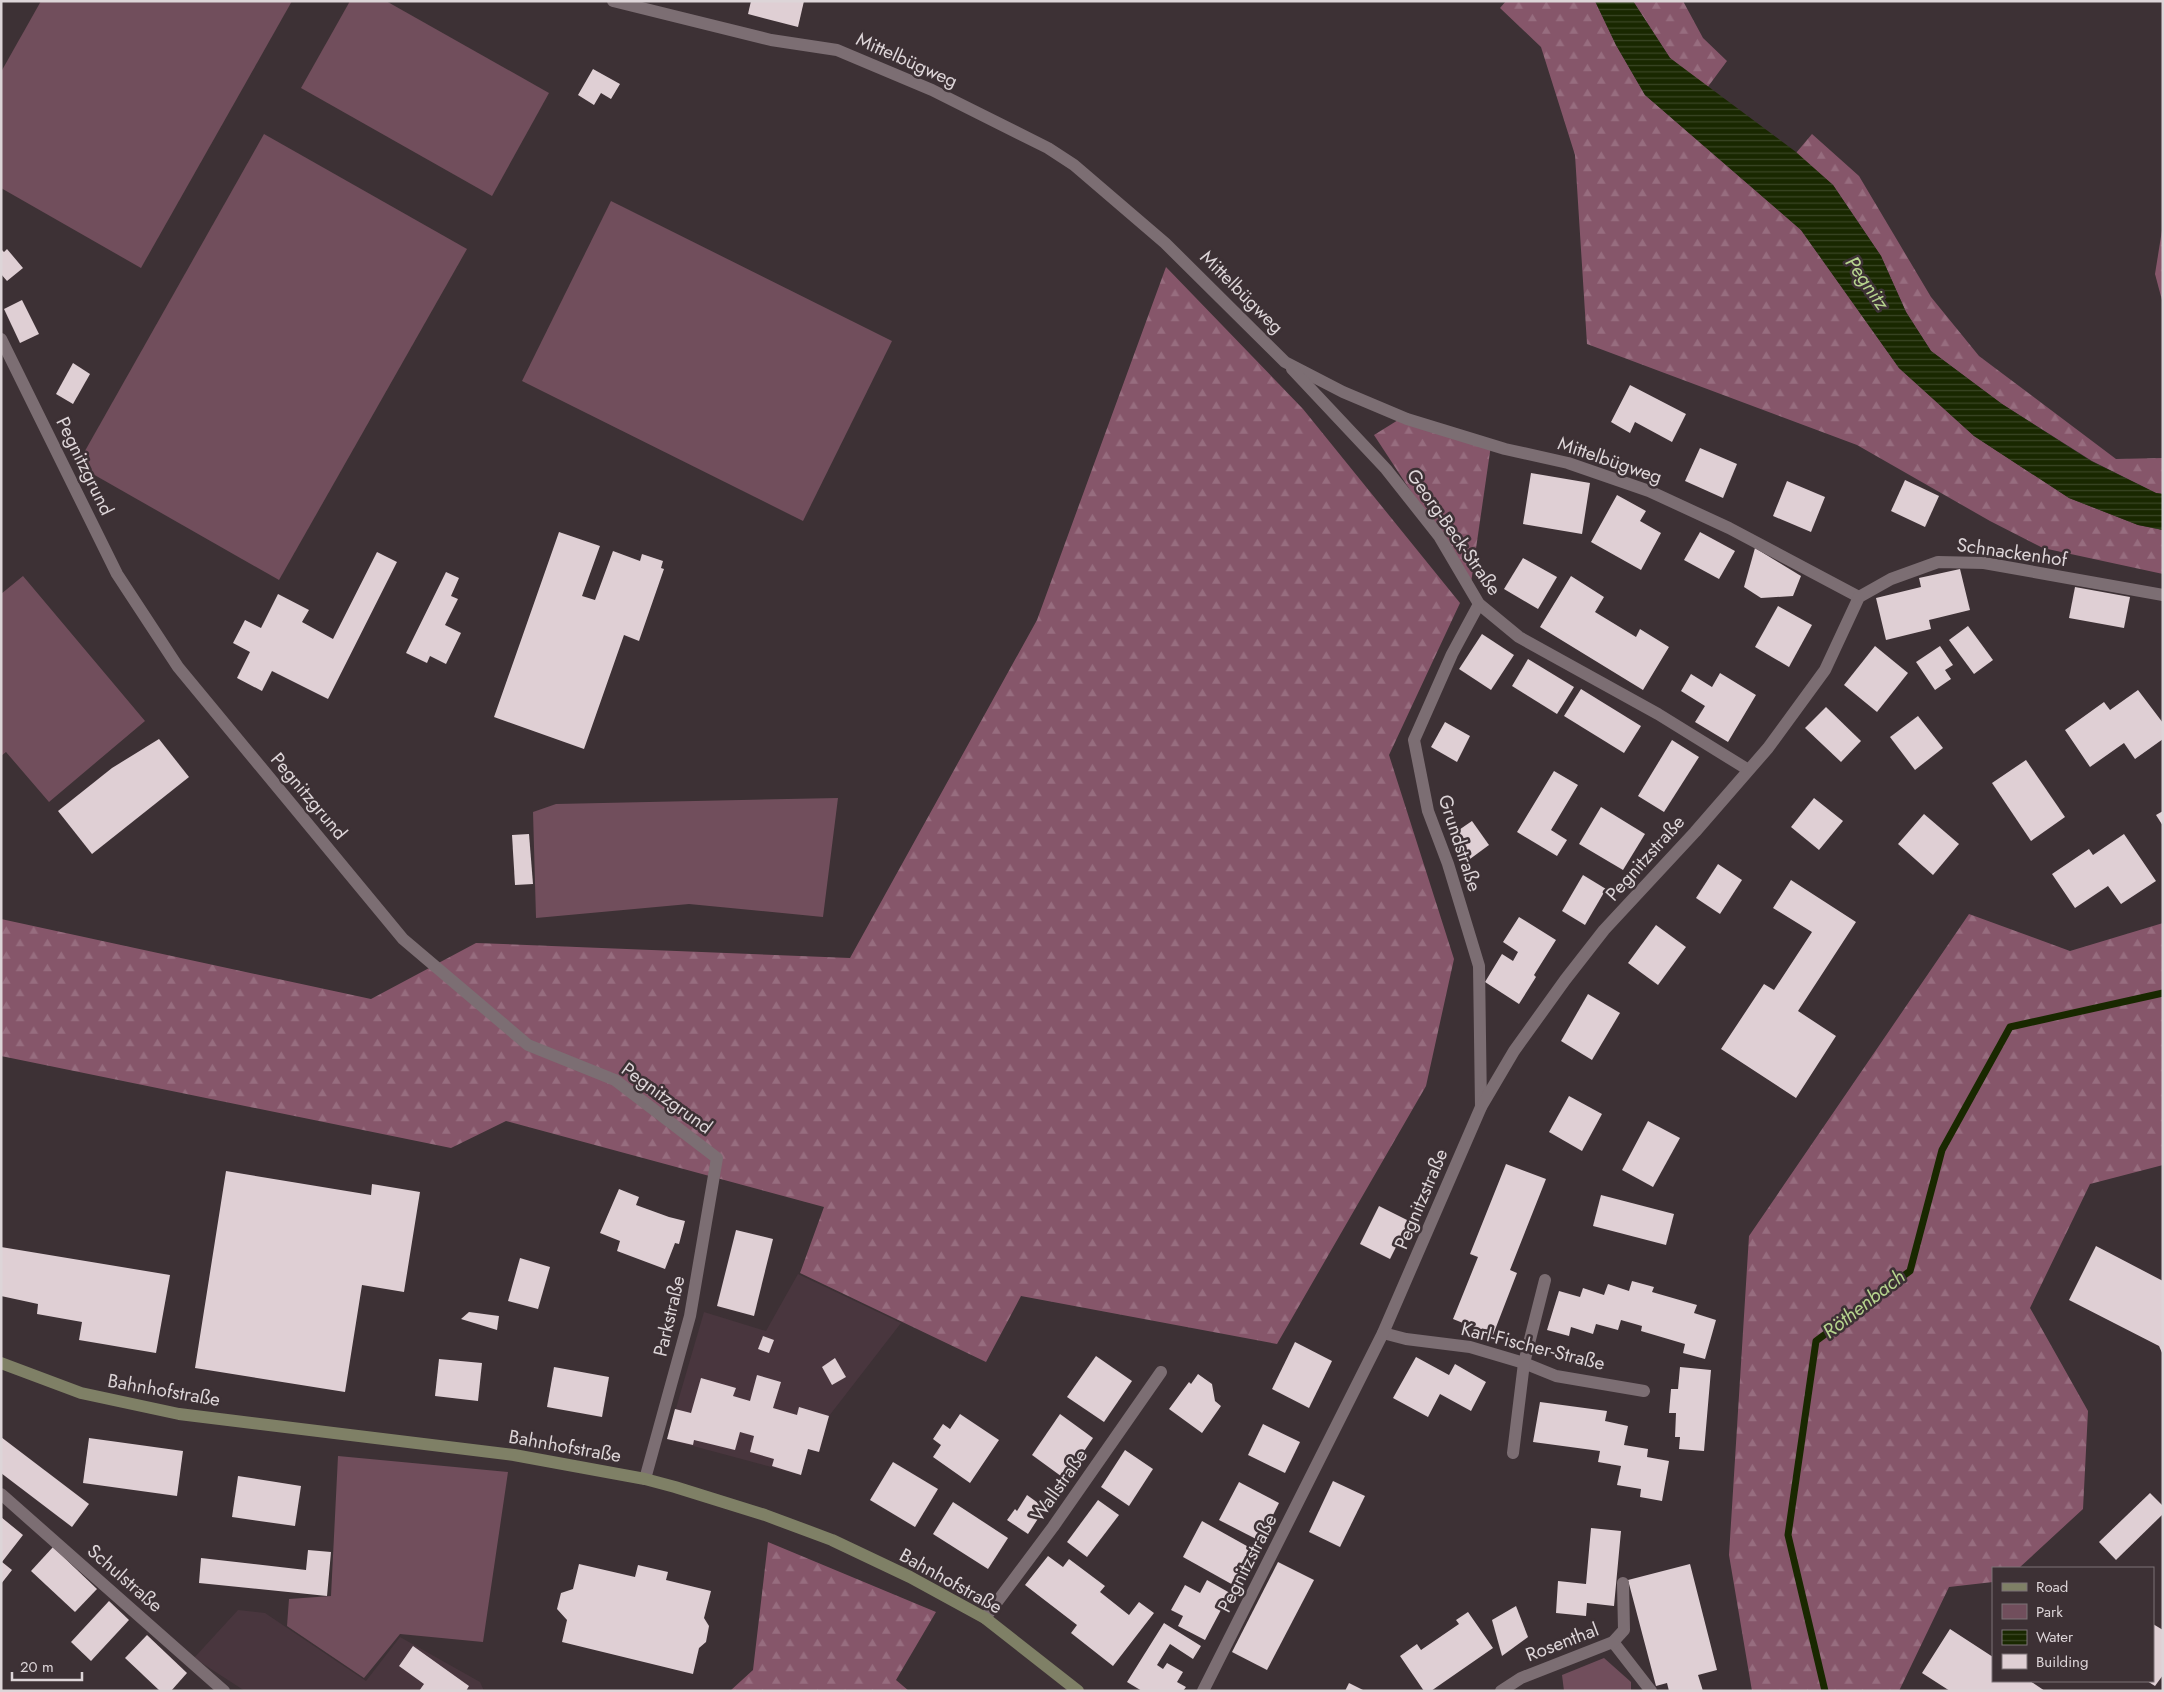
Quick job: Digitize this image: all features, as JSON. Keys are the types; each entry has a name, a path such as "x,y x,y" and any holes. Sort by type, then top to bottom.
{"main road":[{"name":"Bahnhofstraße","path":"1,1363 82,1393 179,1414 514,1456 645,1479 765,1515 832,1540 910,1577 985,1618 1078,1691"}],"street":[{"name":"Mittelbügweg","path":"614,1 771,40 838,50 932,90 1048,148 1074,165 1165,242 1285,362 1344,392 1407,419 1504,449 1568,463 1649,491 1729,528 1859,597"},
{"name":"Pegnitzgrund","path":"1,339 117,574 178,667 403,939 528,1045 615,1080 717,1158"},
{"name":"Georg-Beck-Straße","path":"1285,362 1386,469 1438,536 1479,604 1519,636 1658,714 1748,769"},
{"name":"Schnackenhof","path":"1859,597 1891,579 1938,562 1984,564 2163,595"},
{"path":"1748,769 1768,748 1825,670 1859,597"},
{"name":"Grundstraße","path":"1479,604 1452,654 1414,740 1428,811 1448,864 1479,966 1481,1107"},
{"name":"Pegnitzstraße","path":"1203,1691 1383,1333 1481,1107 1514,1051 1604,930 1695,832 1748,769"},
{"name":"Parkstraße","path":"645,1479 690,1316 717,1158"},
{"path":"1513,1453 1524,1363 1545,1280"},
{"name":"Karl-Fischer-Straße","path":"1383,1333 1406,1339 1470,1347 1524,1363 1556,1376 1644,1391"},
{"name":"Wallstraße","path":"985,1618 1053,1527 1161,1372"},
{"name":"Schulstraße","path":"1,1494 224,1691"},
{"name":"Rosenthal","path":"1501,1691 1521,1678 1614,1642 1624,1630 1623,1583"},
{"path":"1614,1642 1651,1691"}],"shaded area":[{"path":"798,1274 901,1323 829,1416 819,1452 808,1449 801,1475 667,1439 704,1312 766,1331"},
{"path":"238,1610 265,1613 366,1681 400,1637 480,1682 484,1691 245,1691 194,1658"}],"green space":[{"path":"41,1 292,1 141,268 1,188 1,72"},
{"path":"350,1 386,1 549,93 492,196 301,88"},
{"path":"1506,1 1595,1 1616,45 1645,95 1801,230 1899,368 1974,436 2069,498 2138,525 2163,530 2163,574 2043,548 1990,521 1857,445 1587,344 1575,155 1541,47 1500,8"},
{"path":"1633,1 1683,1 1703,38 1727,61 1707,88 1670,58"},
{"path":"264,134 467,249 279,580 77,465"},
{"path":"1812,134 1859,176 1931,297 1979,356 2116,459 2163,458 2163,494 2156,493 2092,461 2002,404 1931,351 1906,312 1881,256 1833,185 1796,153"},
{"path":"611,201 892,341 803,521 522,381"},
{"path":"2163,224 2163,304 2155,274"},
{"path":"1166,267 1303,409 1460,603 1389,755 1454,959 1426,1086 1277,1344 1021,1296 986,1362 800,1273 824,1207 506,1121 451,1148 1,1056 1,919 371,999 476,943 850,958 1037,620"},
{"path":"1403,417 1491,445 1471,583 1374,435"},
{"path":"23,576 145,721 49,802 6,752 1,756 1,594"},
{"path":"838,798 823,917 689,904 536,918 533,812 556,804"},
{"path":"1969,914 2070,951 2163,923 2163,1165 2090,1184 2030,1308 2088,1411 2083,1509 2020,1567 1992,1567 1992,1582 1949,1587 1899,1691 1752,1691 1729,1555 1749,1236"},
{"path":"338,1456 508,1472 483,1642 400,1634 364,1678 287,1626 289,1599 331,1596"},
{"path":"768,1542 936,1612 896,1680 909,1691 730,1691 753,1670"},
{"path":"1604,1658 1631,1682 1631,1691 1564,1691 1562,1675"}],"water":[{"name":"Pegnitz","path":"1595,1 1633,1 1670,58 1796,152 1833,185 1881,256 1906,312 1931,351 2002,404 2091,461 2156,493 2163,494 2163,530 2138,525 2069,498 1974,436 1899,368 1801,230 1645,95 1616,45"}],"building":[{"path":"751,1 804,1 798,27 748,14"},
{"path":"593,69 620,84 611,99 601,93 594,105 578,95"},
{"path":"1,249 4,252 7,249 23,268 7,281 1,274"},
{"path":"22,300 39,334 20,343 4,309"},
{"path":"73,363 90,374 73,404 56,394"},
{"path":"1630,385 1686,414 1672,442 1635,422 1630,433 1611,422"},
{"path":"1700,448 1737,464 1723,498 1685,481"},
{"path":"1531,473 1590,483 1582,534 1523,524"},
{"path":"1905,480 1939,496 1925,527 1891,511"},
{"path":"1787,481 1825,497 1811,532 1773,516"},
{"path":"1617,495 1646,511 1640,521 1661,533 1641,570 1591,542"},
{"path":"559,532 600,546 582,596 595,600 613,551 640,561 642,554 663,561 661,568 664,569 639,641 624,635 584,749 494,717"},
{"path":"1700,532 1735,551 1719,579 1684,560"},
{"path":"1755,548 1801,576 1793,596 1761,598 1744,587"},
{"path":"377,552 397,562 328,699 272,671 262,691 237,678 250,652 233,643 245,620 261,628 278,594 309,610 302,622 333,639"},
{"path":"1523,558 1557,577 1538,609 1504,589"},
{"path":"1960,569 1970,610 1929,620 1931,629 1886,640 1876,598 1921,587 1919,578"},
{"path":"446,572 459,578 451,596 458,599 445,625 461,633 446,664 430,656 427,663 406,653"},
{"path":"1571,576 1604,597 1595,612 1636,637 1640,629 1669,647 1643,690 1540,627"},
{"path":"2075,587 2130,597 2124,628 2069,618"},
{"path":"1778,606 1812,625 1789,667 1755,647"},
{"path":"1968,626 1993,660 1974,674 1949,640"},
{"path":"1482,634 1514,655 1491,690 1459,669"},
{"path":"1875,646 1908,673 1877,712 1844,685"},
{"path":"1940,646 1953,665 1945,670 1951,679 1935,690 1916,662"},
{"path":"1528,659 1574,687 1557,714 1512,686"},
{"path":"1720,673 1756,695 1728,742 1695,722 1705,706 1681,691 1691,674 1712,687"},
{"path":"1581,689 1641,726 1624,753 1564,716"},
{"path":"2138,690 2163,723 2163,739 2135,759 2124,743 2090,767 2065,730 2104,702 2110,710"},
{"path":"1826,707 1861,741 1841,762 1805,728"},
{"path":"1918,716 1943,748 1915,770 1890,737"},
{"path":"1445,722 1470,736 1457,762 1431,747"},
{"path":"159,739 189,777 92,854 58,811 112,768"},
{"path":"1672,740 1699,757 1664,812 1638,796"},
{"path":"2026,760 2065,817 2031,841 1992,783"},
{"path":"1554,771 1578,785 1551,830 1567,840 1557,856 1517,832"},
{"path":"1814,798 1843,821 1819,850 1791,827"},
{"path":"1601,807 1645,834 1623,870 1579,844"},
{"path":"2163,811 2163,826 2156,815"},
{"path":"1924,814 1959,844 1933,875 1898,844"},
{"path":"1472,821 1489,845 1470,859 1453,834"},
{"path":"529,834 533,884 515,885 512,835"},
{"path":"2124,834 2156,881 2121,904 2108,886 2075,908 2052,874 2089,849 2093,855"},
{"path":"1718,864 1742,880 1720,914 1696,898"},
{"path":"1583,875 1606,889 1585,925 1562,911"},
{"path":"1791,880 1856,922 1798,1011 1836,1036 1796,1098 1721,1049 1764,984 1774,990 1812,932 1773,908"},
{"path":"1519,917 1556,940 1534,975 1536,977 1519,1004 1485,982 1502,954 1513,961 1518,952 1503,942"},
{"path":"1656,925 1686,947 1658,985 1628,963"},
{"path":"1588,994 1620,1013 1592,1060 1561,1041"},
{"path":"1569,1096 1602,1114 1582,1151 1549,1132"},
{"path":"1648,1121 1680,1138 1653,1187 1622,1170"},
{"path":"1506,1164 1546,1179 1510,1270 1517,1273 1493,1335 1453,1319 1478,1257 1470,1254"},
{"path":"226,1171 371,1195 372,1184 420,1192 404,1292 362,1285 345,1392 195,1368"},
{"path":"619,1189 639,1197 636,1205 685,1221 679,1244 675,1243 665,1269 617,1251 620,1241 600,1233"},
{"path":"1601,1195 1674,1214 1666,1245 1593,1226"},
{"path":"1379,1206 1409,1221 1390,1259 1360,1244"},
{"path":"736,1230 773,1239 754,1316 717,1306"},
{"path":"2096,1246 2163,1281 2163,1355 2159,1346 2069,1300"},
{"path":"1,1247 170,1275 156,1353 79,1340 82,1322 37,1314 38,1304 1,1296"},
{"path":"520,1258 550,1267 538,1309 508,1301"},
{"path":"1632,1281 1654,1287 1652,1292 1697,1305 1694,1313 1716,1320 1705,1359 1683,1353 1685,1344 1641,1331 1642,1326 1621,1320 1618,1330 1596,1324 1593,1334 1571,1327 1569,1336 1547,1330 1559,1291 1580,1297 1583,1288 1604,1295 1608,1284 1629,1291"},
{"path":"469,1312 499,1316 497,1330 461,1319"},
{"path":"763,1336 774,1340 769,1353 758,1349"},
{"path":"1295,1342 1332,1361 1309,1408 1272,1389"},
{"path":"1096,1356 1132,1381 1104,1422 1067,1397"},
{"path":"1416,1357 1449,1375 1455,1364 1486,1382 1471,1411 1440,1394 1428,1417 1393,1398"},
{"path":"835,1358 846,1377 832,1385 822,1367"},
{"path":"439,1359 482,1363 478,1401 435,1396"},
{"path":"554,1367 609,1377 602,1417 547,1407"},
{"path":"1680,1367 1711,1370 1704,1451 1679,1449 1680,1437 1675,1437 1676,1413 1669,1413 1671,1389 1678,1389"},
{"path":"1198,1374 1212,1384 1215,1401 1221,1406 1202,1433 1169,1409 1189,1382 1191,1384"},
{"path":"757,1375 781,1382 773,1408 797,1415 799,1407 829,1416 819,1452 808,1449 801,1475 772,1466 774,1459 750,1452 754,1436 740,1432 735,1450 694,1440 693,1445 667,1439 675,1409 691,1413 701,1378 736,1388 733,1396 750,1401"},
{"path":"1540,1402 1607,1411 1605,1421 1628,1426 1624,1445 1648,1449 1647,1457 1669,1461 1662,1501 1640,1497 1641,1489 1617,1485 1621,1466 1598,1462 1600,1451 1533,1442"},
{"path":"960,1414 999,1440 970,1483 933,1457 941,1445 933,1439 943,1424 950,1429"},
{"path":"1060,1414 1093,1438 1065,1479 1032,1455"},
{"path":"1263,1424 1300,1442 1285,1473 1248,1455"},
{"path":"1,1437 89,1504 72,1527 1,1473"},
{"path":"89,1438 183,1451 177,1496 83,1483"},
{"path":"1125,1450 1153,1469 1129,1506 1101,1487"},
{"path":"893,1462 938,1489 915,1527 870,1500"},
{"path":"238,1476 301,1486 295,1526 232,1517"},
{"path":"1333,1481 1365,1496 1340,1547 1309,1532"},
{"path":"1239,1482 1279,1503 1260,1541 1219,1520"},
{"path":"2150,1493 2163,1506 2163,1514 2116,1560 2099,1542"},
{"path":"1027,1495 1045,1508 1028,1534 1007,1520 1015,1509 1017,1511"},
{"path":"1098,1500 1119,1515 1087,1557 1067,1542"},
{"path":"953,1502 1008,1538 988,1569 933,1534"},
{"path":"1,1517 23,1535 2,1562 12,1570 1,1584"},
{"path":"1202,1521 1254,1550 1235,1586 1183,1557"},
{"path":"1591,1528 1621,1531 1614,1606 1587,1603 1586,1616 1556,1613 1558,1581 1586,1584"},
{"path":"53,1547 97,1589 75,1612 31,1571"},
{"path":"308,1550 331,1552 327,1596 199,1583 201,1558 306,1570"},
{"path":"1048,1556 1063,1567 1069,1559 1105,1586 1100,1592 1129,1615 1139,1602 1154,1613 1113,1666 1071,1633 1077,1625 1025,1585"},
{"path":"1278,1562 1314,1580 1267,1670 1232,1652"},
{"path":"579,1564 635,1577 638,1565 668,1572 666,1580 711,1591 704,1618 709,1626 706,1642 699,1648 693,1674 562,1642 567,1620 557,1609 561,1593 573,1589"},
{"path":"1690,1564 1717,1670 1698,1675 1703,1691 1669,1691 1667,1683 1656,1686 1628,1580"},
{"path":"1207,1580 1230,1593 1205,1640 1178,1626 1183,1616 1171,1610 1185,1585 1200,1593"},
{"path":"109,1601 129,1620 91,1661 71,1642"},
{"path":"1516,1606 1528,1637 1502,1656 1492,1620"},
{"path":"1468,1612 1493,1648 1431,1691 1424,1691 1400,1656 1417,1644 1421,1650 1459,1624 1456,1620"},
{"path":"1164,1623 1201,1646 1193,1659 1170,1644 1157,1665 1163,1669 1167,1663 1183,1672 1177,1682 1186,1687 1183,1691 1142,1691 1127,1682"},
{"path":"2154,1625 2163,1630 2163,1675 2155,1686 2149,1682 2154,1682"},
{"path":"1950,1629 1992,1656 1992,1682 2032,1682 2045,1691 1950,1691 1922,1673"},
{"path":"147,1635 187,1673 171,1691 160,1691 125,1658"},
{"path":"413,1646 469,1686 466,1691 419,1691 424,1684 399,1666"},
{"path":"1349,1683 1365,1691 1345,1691"}],"waterway":[{"name":"Röthenbach","path":"1825,1691 1788,1535 1816,1341 1910,1271 1942,1150 2010,1027 2163,993"}]}
